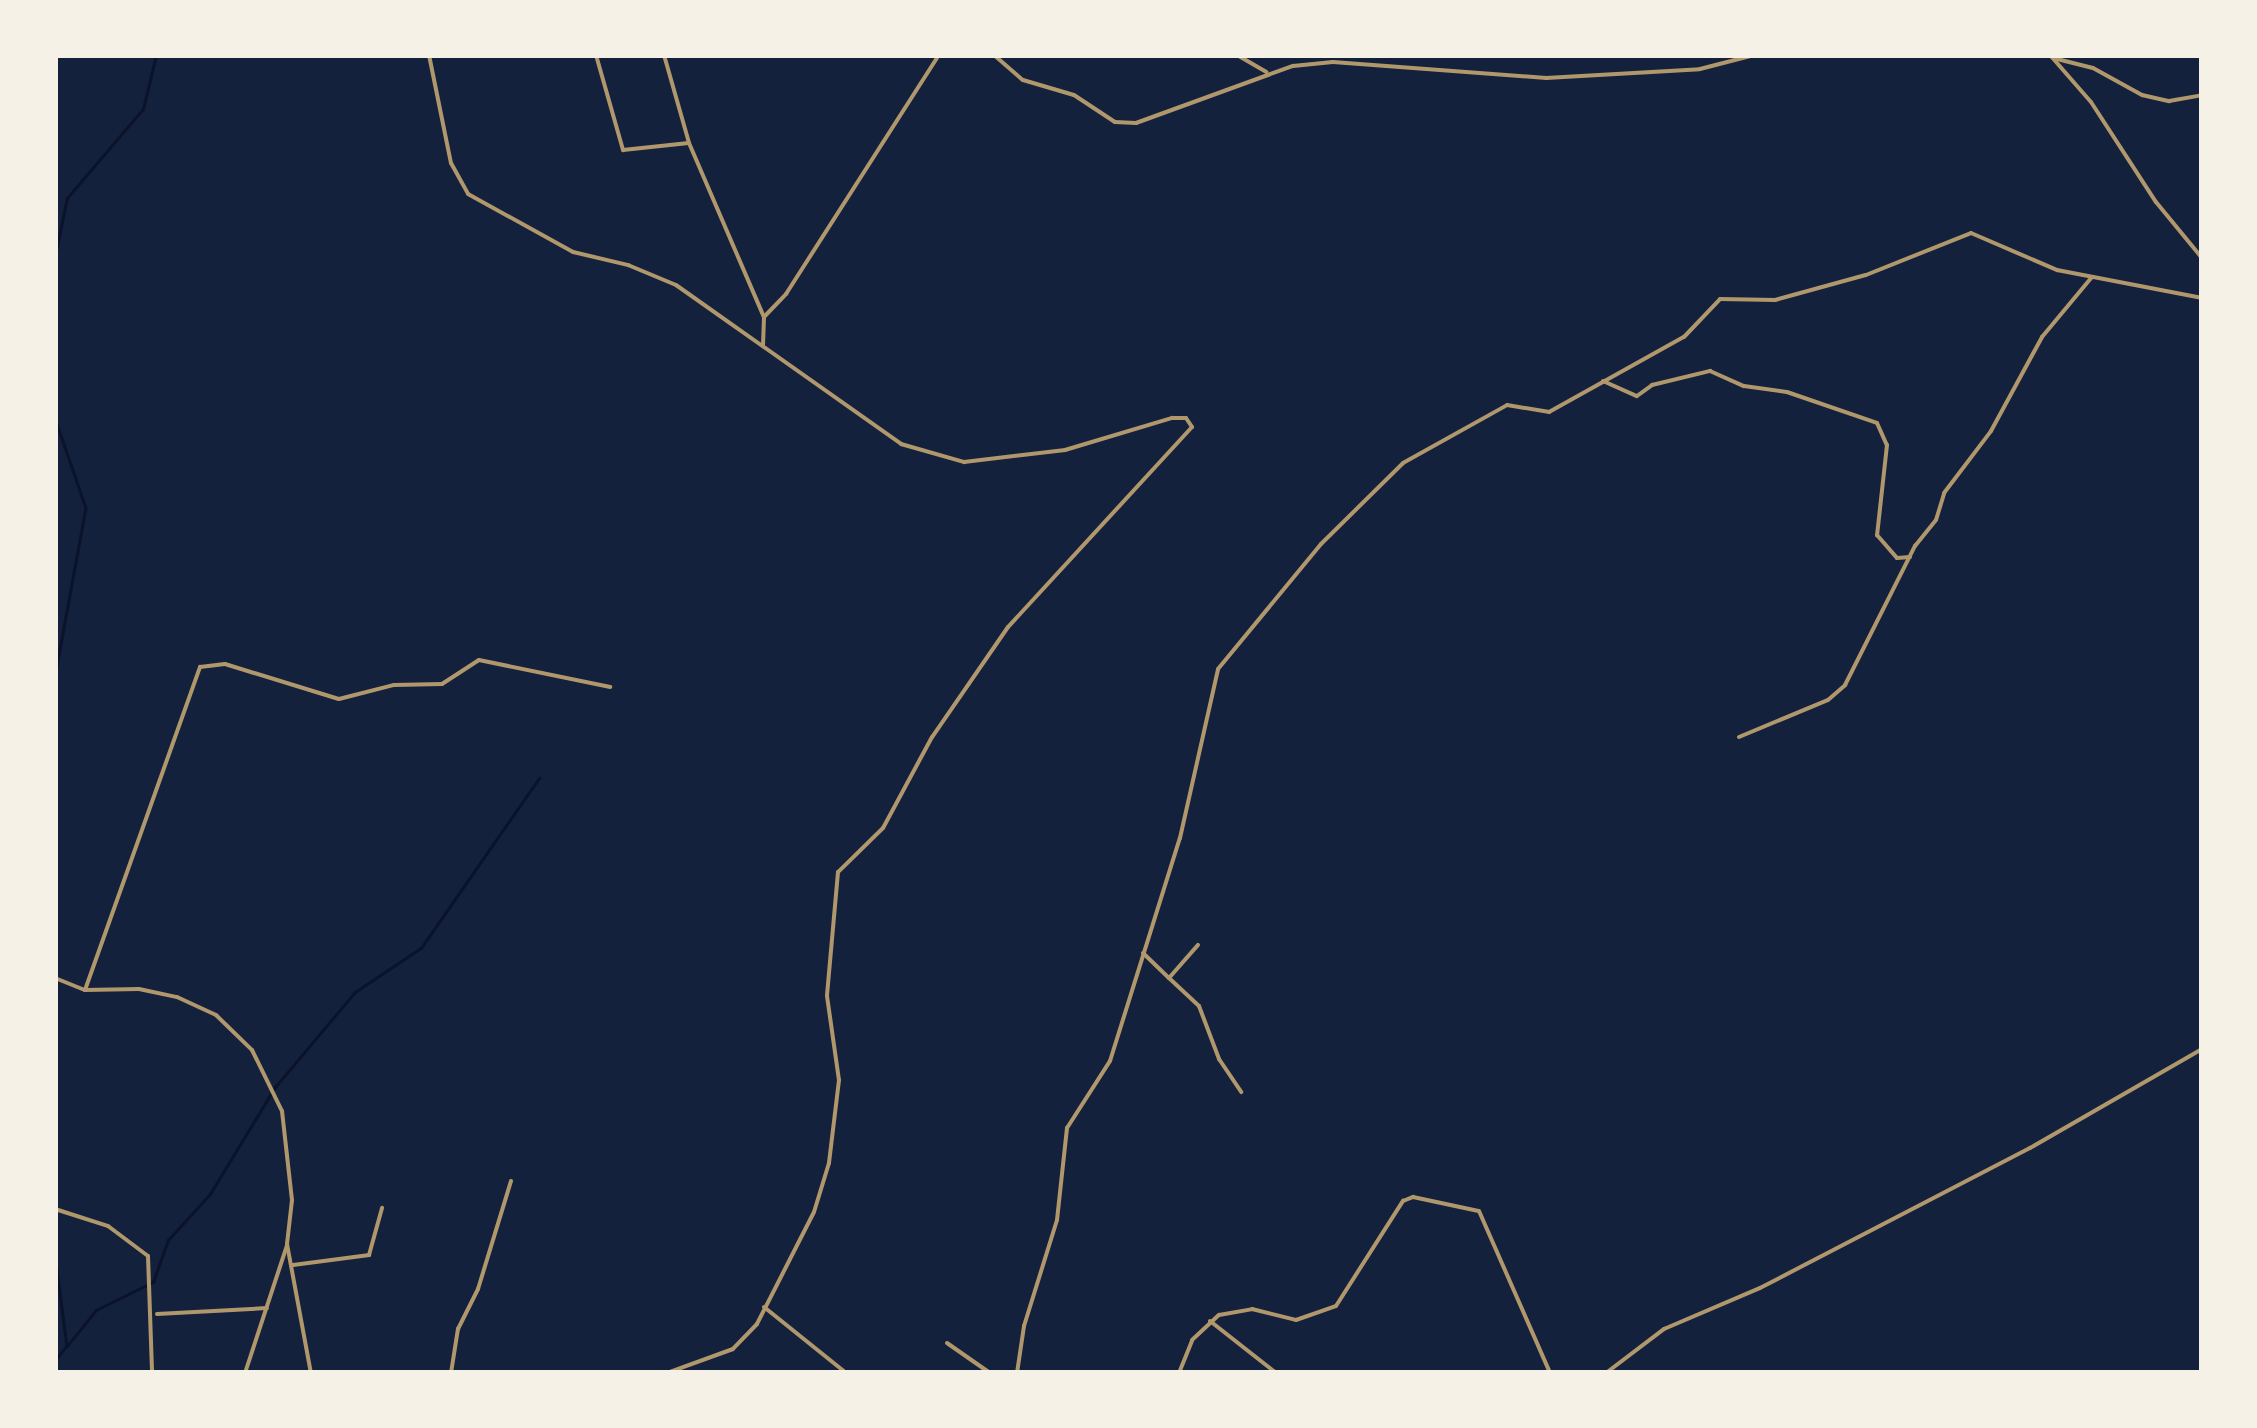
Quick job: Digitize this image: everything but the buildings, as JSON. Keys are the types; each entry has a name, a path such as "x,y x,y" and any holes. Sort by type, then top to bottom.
{"street":[{"path":"429,55 451,164 468,194 574,252 628,265 676,286 890,437 949,461 1065,450 1172,418 1186,418 1192,426 1008,628 932,737 883,828 838,872 827,1007 839,1080 828,1163 803,1239 763,1305 756,1324 733,1349 667,1373"},
{"path":"596,55 623,150 689,143"},
{"path":"664,55 689,143 764,317 763,345"},
{"path":"764,317 786,294 939,55"},
{"path":"994,55 1014,75 1074,96 1124,123 1267,72 1333,62 1546,78 1700,69 1754,55"},
{"path":"1237,55 1267,72"},
{"path":"2050,55 2092,68 2142,95 2170,102 2202,95"},
{"path":"2056,59 2202,258"},
{"path":"1018,1373 1024,1326 1058,1220 1067,1128 1110,1061 1180,838 1218,669 1229,650 1342,520 1403,463 1508,406 1549,412 1684,337 1720,299 1786,298 1866,275 1972,232 2057,270 2202,298"},
{"path":"1739,737 1828,700 1845,685 1910,557 2042,337 2092,277"},
{"path":"1603,381 1638,396 1652,385 1710,371 1744,386 1787,392 1877,423 1886,445 1876,527 1897,558 1910,557"},
{"path":"85,990 200,667 226,664 340,700 394,686 442,684 479,660 610,687"},
{"path":"1168,978 1198,945"},
{"path":"1143,953 1199,1006 1219,1059 1241,1092"},
{"path":"55,978 85,990 140,989 177,997 216,1014 252,1050 282,1111 292,1200 287,1244 245,1373"},
{"path":"1606,1373 1664,1329 1760,1288 1954,1182 2030,1148 2202,1049"},
{"path":"452,1373 458,1329 478,1289 511,1181"},
{"path":"1178,1373 1192,1340 1209,1320 1252,1309 1296,1320 1336,1306 1404,1201 1430,1200 1470,1206 1488,1222 1550,1373"},
{"path":"293,1266 369,1255 382,1208"},
{"path":"55,1209 90,1218 138,1244 148,1256 155,1314 152,1373"},
{"path":"287,1244 311,1373"},
{"path":"763,1305 846,1373"},
{"path":"155,1314 268,1308"},
{"path":"1209,1320 1276,1373"},
{"path":"947,1343 990,1373"},
{"path":"555,1373 570,1373"}],"waterway":[{"path":"55,256 67,198 143,109 156,55"},
{"path":"55,418 86,508 55,677"},
{"path":"67,1346 96,1310 153,1282 168,1240 210,1194 275,1087 355,992 421,948 539,778"},
{"path":"55,1254 67,1346 55,1361"}]}
